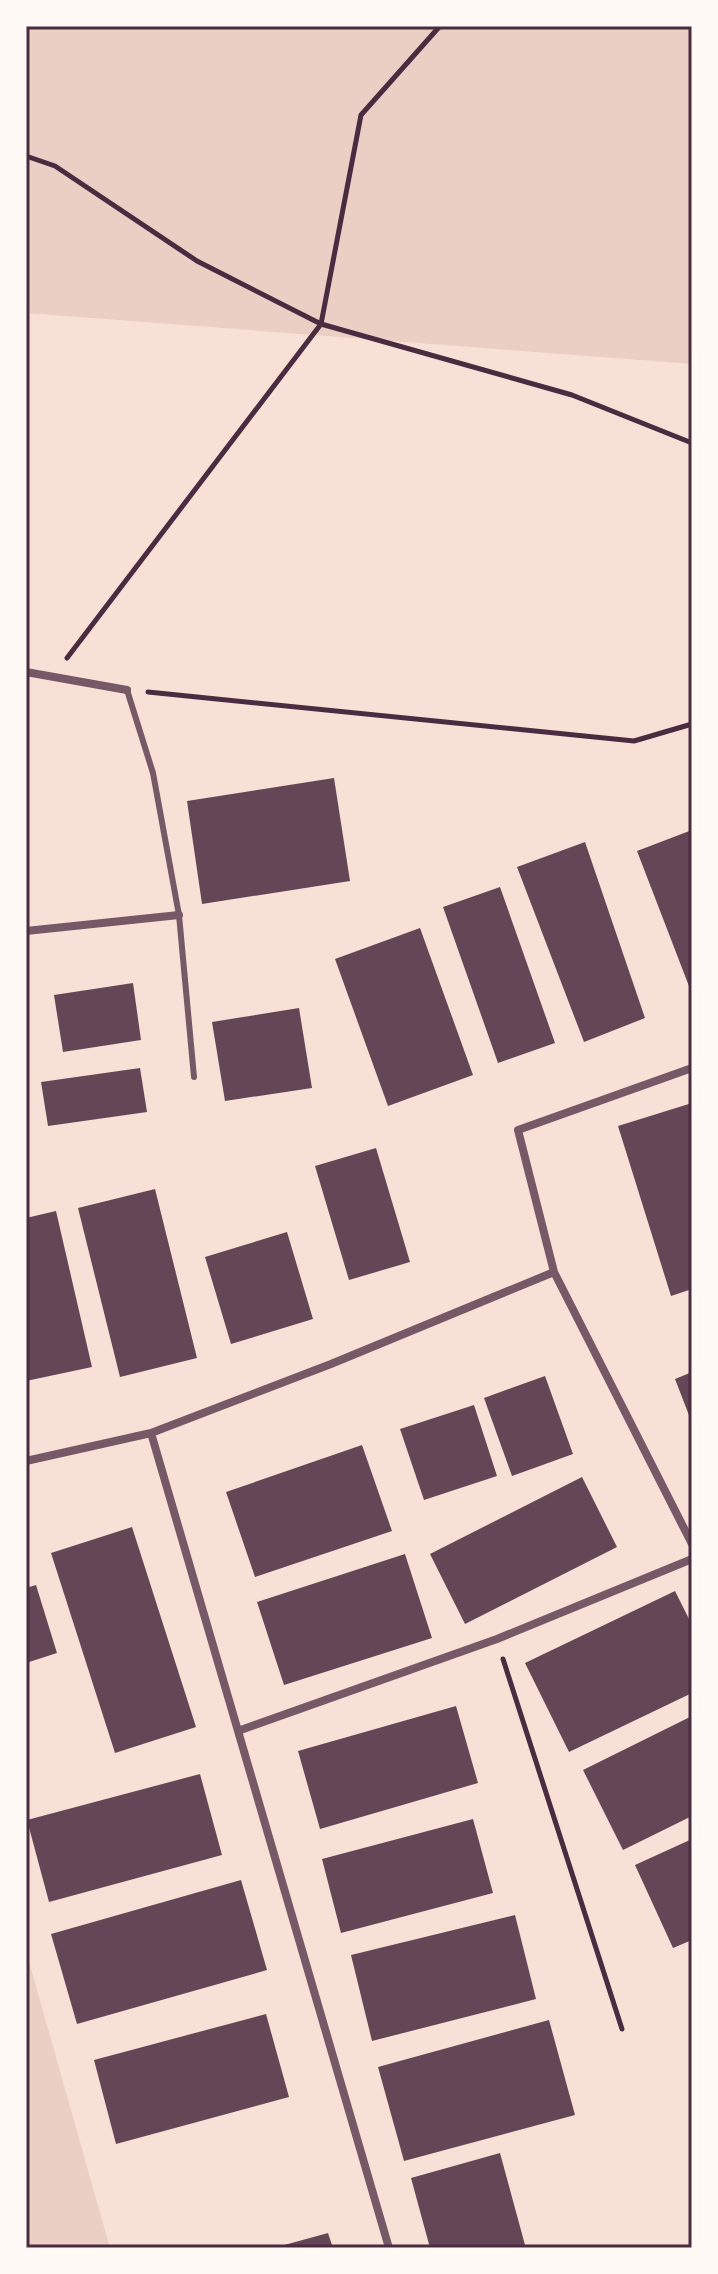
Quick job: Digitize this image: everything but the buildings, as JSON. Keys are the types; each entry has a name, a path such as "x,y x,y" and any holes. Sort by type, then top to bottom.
{"street":[{"path":"26,672 127,690"},
{"path":"26,931 179,915"},
{"path":"692,1068 518,1130 554,1272 692,1544"},
{"path":"26,1461 151,1433 331,1364 554,1272"},
{"path":"151,1433 389,2248"},
{"path":"238,1731 497,1639 692,1559"}],"lane":[{"path":"127,690 153,773 179,915 194,1077"}],"path":[{"path":"55,676 84,632 321,324 361,115 440,26"},
{"path":"26,156 55,166 197,261 321,324 572,395 692,443"},
{"path":"127,690 634,741 692,724"},
{"path":"497,1639 622,2029"}],"shaded area":[{"path":"26,26 692,26 692,364 26,313"},
{"path":"26,1951 110,2248 26,2248"}]}
